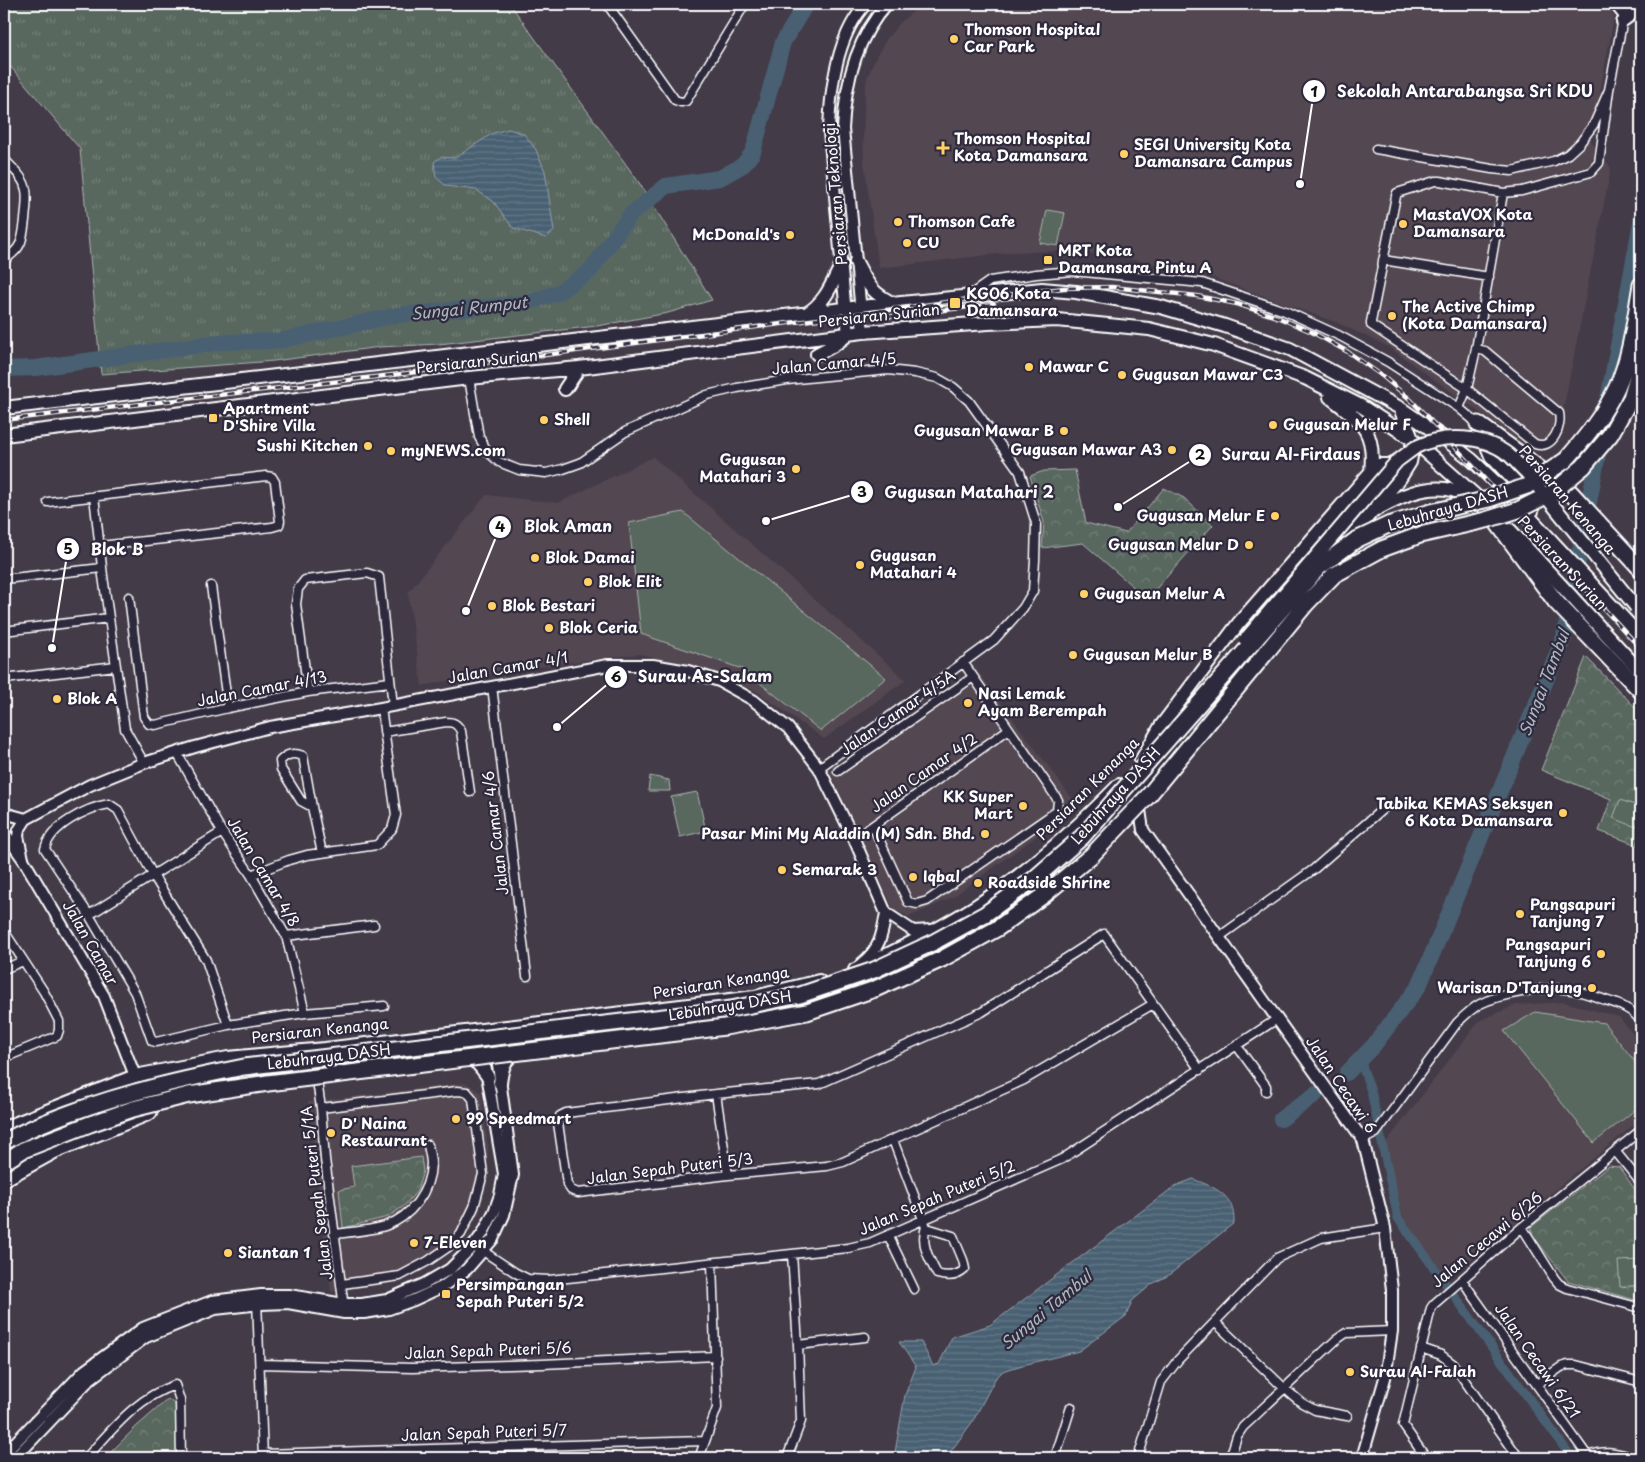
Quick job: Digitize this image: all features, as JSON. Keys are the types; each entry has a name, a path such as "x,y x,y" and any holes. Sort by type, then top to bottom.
{"highway":[{"name":"Lebuhraya DASH","path":"4,1142 44,1122 86,1107 125,1094 183,1079 253,1066 731,1009 800,995 874,970 932,943 994,908 1034,879 1082,837 1318,568 1356,540 1388,524 1488,499 1527,486 1566,460 1593,428 1617,387 1628,354 1641,285"},
{"name":"Lebuhraya DASH","path":"4,1161 23,1150 90,1124 133,1109 190,1095 268,1083 761,1021 807,1012 875,989 942,959 998,928 1044,895 1092,855 1149,795 1306,604 1334,574 1382,549 1420,535 1486,520 1518,510 1552,493 1568,480 1583,467 1610,435 1631,398 1641,363"},
{"path":"1478,424 1570,493 1641,569"},
{"path":"1481,501 1556,602 1641,691"},
{"path":"4,1178 55,1150 149,1112"}],"main road":[{"path":"856,262 869,287 881,298 896,305"},
{"path":"806,314 816,309 841,266"},
{"name":"Persiaran Surian","path":"4,408 861,307 1042,289 1076,292 1162,307 1290,349 1400,408 1472,460 1535,522 1641,637"},
{"name":"Persiaran Surian","path":"4,434 469,378 579,368 863,332 1057,320 1140,328 1214,345 1305,378 1361,406 1412,439 1493,511 1641,672"},
{"path":"818,354 848,335"},
{"path":"565,388 579,368"},
{"path":"1305,378 1360,420 1370,439 1373,455 1371,471"},
{"path":"4,1161 75,1133 224,1089 316,1071 488,1046 585,1037 738,1017 776,1010 848,989 913,963 996,916 1056,873 1094,837 1173,748 1400,478 1410,462 1412,439 1400,408"},
{"path":"1478,424 1491,456 1527,494 1535,522"},
{"name":"Persiaran Kenanga","path":"4,1128 136,1076 228,1058 325,1049 755,997 852,971 898,951 977,906 1040,859 1094,811 1141,761 1397,461 1416,448 1430,442 1453,438 1471,439 1508,454 1526,472 1641,614"},
{"path":"1141,761 1161,726 1238,624 1371,471 1377,465 1387,465 1397,469 1400,478"},
{"path":"1370,513 1404,495 1431,489 1450,490 1481,501"},
{"path":"488,1046 506,1034 584,1024 655,1010"},
{"path":"325,1049 364,1050 473,1037 488,1046"},
{"path":"500,1083 503,1066 508,1058 517,1052 585,1037"},
{"path":"418,1056 474,1060 488,1076"}],"street":[{"path":"608,4 675,100 681,102 686,101 745,4"},
{"name":"Persiaran Teknologi","path":"848,335 829,132 830,109 835,67 847,33 866,4"},
{"name":"Persiaran Teknologi","path":"863,332 843,130 844,110 850,74 863,40 875,17 888,4"},
{"path":"1615,4 1623,19"},
{"path":"1476,349 1485,351 1559,413 1560,419 1555,438 1549,443 1535,444 1467,390 1371,325 1397,193 1440,181 1503,193 1522,191 1591,172 1599,163 1609,90 1626,4"},
{"path":"1623,19 1641,8"},
{"path":"1376,149 1512,171 1540,165 1568,154 1580,143 1594,124 1609,90"},
{"path":"4,159 18,174 26,191 21,243 12,255 4,260"},
{"path":"1459,408 1467,390 1476,349 1503,193"},
{"path":"1383,260 1489,277"},
{"path":"966,297 990,281 1073,271 1202,283 1285,311 1336,334 1388,362 1459,408 1478,424"},
{"name":"Jalan Camar 4/5","path":"469,378 480,437 487,451 499,462 519,470 546,473 580,463 625,432 707,395 737,388 787,380 888,370 937,378 953,387 969,401 1020,472 1036,523 1035,560 1030,597 1023,608 994,640 819,768"},
{"path":"48,502 266,476 272,477 274,482 280,521 279,524 272,527 100,546"},
{"path":"94,496 102,568 126,730 144,763"},
{"path":"4,579 102,568"},
{"path":"308,692 296,604 298,589 305,580 367,574 379,578 393,706"},
{"path":"210,586 228,708"},
{"name":"Jalan Camar 4/13","path":"129,597 144,718 149,724 155,725 308,692 390,682"},
{"path":"4,631 110,618"},
{"path":"873,826 908,902 917,904 927,901 1057,810 1058,800 963,662"},
{"name":"Jalan Camar 4/1","path":"26,818 90,785 144,763 194,747 270,727 393,706 608,665 652,665 688,671 719,681 753,700 788,728 819,768 854,839 886,913"},
{"path":"4,679 116,666"},
{"name":"Jalan Camar 4/5A","path":"838,771 973,677"},
{"name":"Jalan Camar 4/6","path":"492,686 527,976"},
{"path":"251,875 289,860 322,852 377,845 392,829 396,815 381,708"},
{"path":"384,732 446,722 452,722 458,726 470,792"},
{"name":"Jalan Camar 4/2","path":"854,839 1009,729"},
{"name":"Jalan Camar 4/8","path":"177,753 222,832 251,875 286,936 305,1013"},
{"path":"312,807 301,801 281,769 280,761 285,756 294,753 303,756 322,852"},
{"path":"1094,837 1120,825 1132,826 1143,830 1139,806 1142,782"},
{"path":"228,1025 206,960 153,874 118,810 108,804 100,806 57,828 46,842 45,849 89,914 135,993 152,1041 156,1042 228,1025 305,1013 384,1006"},
{"path":"1219,937 1314,869 1385,808"},
{"path":"4,812 26,818 19,830 18,836 23,859"},
{"name":"Jalan Cecawi 6","path":"1143,830 1363,1140 1385,1228 1392,1290 1392,1331 1385,1378 1363,1456"},
{"name":"Jalan Camar","path":"4,832 23,859 104,996 136,1076"},
{"path":"89,914 222,832"},
{"path":"852,971 870,957 878,946 886,913 913,931 928,931 940,928"},
{"path":"286,936 374,925"},
{"path":"4,931 44,992 58,1021 59,1030 57,1036 4,1058"},
{"name":"Jalan Sepah Puteri 5/3","path":"1104,934 1153,1004 1024,1080 843,1162 827,1166 728,1175 578,1193 571,1190 568,1184 558,1122 560,1116 566,1113 716,1094 819,1084 982,1012 1104,934"},
{"path":"4,969 23,960"},
{"path":"1363,1140 1378,1130 1457,1023 1466,1013 1481,1004 1502,996 1564,989 1612,1002 1635,1013 1641,1021"},
{"path":"1153,1004 1200,1070"},
{"name":"Jalan Sepah Puteri 5/2","path":"474,1245 528,1279 548,1280 848,1248 870,1243 925,1223 1062,1159 1277,1019"},
{"path":"344,1309 387,1300 424,1284 453,1267 483,1233 494,1212 504,1174 488,1076 488,1046"},
{"path":"4,1454 84,1371 143,1328 212,1302 257,1300 344,1309 364,1313 389,1309 442,1287 467,1269 493,1239 504,1215 513,1175 500,1083 488,1046"},
{"path":"1237,1046 1266,1086 1266,1091"},
{"name":"Jalan Sepah Puteri 5/1A","path":"316,1071 344,1309"},
{"path":"321,1108 467,1092 474,1099 483,1174 474,1207 461,1234 447,1248 400,1276 342,1284"},
{"path":"716,1094 728,1175"},
{"name":"Jalan Cecawi 6/26","path":"1426,1458 1403,1426 1431,1308 1522,1227 1641,1130"},
{"path":"893,1140 925,1223 930,1229 953,1236 963,1260 964,1269 961,1272 954,1276 937,1274 925,1247 923,1236 925,1223"},
{"path":"334,1234 384,1227 400,1219 414,1207 423,1194 429,1177 431,1163 428,1145"},
{"path":"1616,1152 1641,1183"},
{"path":"1522,1227 1554,1278 1560,1284 1567,1288 1641,1308"},
{"path":"1138,1458 1161,1382 1178,1360 1277,1258 1321,1238 1385,1228"},
{"path":"888,1235 914,1289"},
{"path":"787,1458 801,1421 792,1254"},
{"path":"699,1458 717,1408 712,1263"},
{"name":"Jalan Cecawi 6/21","path":"1462,1280 1589,1457"},
{"path":"257,1300 263,1456"},
{"path":"15,1458 90,1378 146,1337 215,1309 257,1300"},
{"path":"1216,1323 1302,1403 1315,1410 1347,1416"},
{"path":"1230,1458 1237,1436 1243,1427 1336,1340 1346,1333 1392,1331"},
{"path":"798,1345 864,1337"},
{"path":"1421,1348 1441,1355 1452,1364 1519,1458"},
{"name":"Jalan Sepah Puteri 5/6","path":"260,1364 412,1368 716,1356"},
{"path":"1536,1384 1568,1364 1641,1382"},
{"path":"86,1458 129,1412 162,1389 175,1385 180,1400 182,1458"},
{"path":"1055,1458 1071,1407"},
{"name":"Jalan Sepah Puteri 5/7","path":"263,1456 705,1440"},
{"path":"1589,1457 1599,1452 1608,1451 1635,1458"}],"shaded area":[{"path":"922,4 1598,4 1609,9 1614,17 1591,141 1611,168 1557,441 1532,450 1389,347 1338,323 1200,273 1120,257 1069,251 1013,252 879,268 864,162 865,90 867,78 877,55 888,37 900,23"},
{"path":"653,457 906,680 824,739 756,691 704,669 640,654 450,680 422,686 408,593 486,495 558,503"},
{"path":"976,669 1074,801 1049,827 953,897 909,917 894,910 830,771"},
{"path":"1564,1002 1619,1017 1641,1044 1641,1119 1446,1280 1403,1217 1385,1144 1479,1021 1516,1005"},
{"path":"466,1083 481,1093 488,1147 488,1178 479,1214 459,1240 433,1262 392,1283 331,1292 308,1102"}],"green space":[{"path":"4,4 510,4 638,181 712,300 668,313 597,326 439,344 380,347 274,361 101,374 80,149 4,59"},
{"path":"1047,210 1065,213 1058,246 1040,243"},
{"path":"1075,470 1086,523 1126,533 1164,488 1184,498 1213,525 1147,599 1083,543 1042,548 1044,522 1030,476 1044,471"},
{"path":"683,512 886,678 821,731 742,669 641,634 629,523"},
{"path":"1586,657 1641,713 1641,835 1637,845 1599,831 1611,799 1541,770"},
{"path":"650,776 669,780 670,791 648,791"},
{"path":"697,792 706,831 680,837 671,797"},
{"path":"1620,800 1641,807 1641,815 1636,827 1613,818"},
{"path":"1535,1012 1604,1023 1641,1069 1641,1105 1594,1143 1504,1031"},
{"path":"421,1157 423,1171 417,1191 404,1206 388,1217 343,1228 339,1190 354,1187 351,1166"},
{"path":"1609,1166 1619,1167 1641,1198 1641,1299 1635,1300 1568,1281 1533,1236 1531,1227"},
{"path":"1641,1260 1641,1285 1620,1287 1618,1261"},
{"path":"168,1399 176,1405 177,1458 105,1458 136,1427"}],"water":[{"path":"509,129 524,134 536,150 545,171 554,231 546,238 513,228 493,201 476,190 446,186 436,177 434,162 441,157 455,158 493,133"},
{"path":"1193,1179 1216,1189 1228,1199 1234,1223 1169,1275 1152,1284 1132,1301 1126,1316 1079,1351 1003,1371 995,1379 973,1421 946,1458 894,1458 905,1395 916,1367 899,1342 921,1342 933,1366 939,1364 952,1337 990,1325 1175,1186"}],"waterway":[{"name":"Sungai Rumput","path":"4,369 36,368 221,342 279,341 397,315 526,303 557,293 590,271 630,215 666,186 720,178 743,165 753,152 783,42 806,4"},
{"name":"Sungai Tambul","path":"1347,1073 1374,1045 1419,986 1564,637 1641,222"},
{"path":"1360,1060 1371,1091 1398,1218 1572,1458"},
{"name":"Sungai Tambul","path":"1281,1119 1316,1094"}],"railway":[{"path":"4,420 401,374 1064,288 1112,287 1197,296 1237,304 1277,317 1312,332 1348,352 1381,375 1411,400 1434,424 1641,649"},
{"path":"887,317 994,304"}],"place":[{"name":"Thomson Hospital Car Park","path":"954,39"},
{"name":"Thomson Hospital Kota Damansara","path":"943,148"},
{"name":"SEGI University Kota Damansara Campus","path":"1124,154"},
{"name":"Sekolah Antarabangsa Sri KDU","path":"1300,184"},
{"name":"Thomson Cafe","path":"898,222"},
{"name":"MastaVOX Kota Damansara","path":"1403,224"},
{"name":"McDonald's","path":"790,235"},
{"name":"CU","path":"907,243"},
{"name":"MRT Kota Damansara Pintu A","path":"1048,260"},
{"name":"KG06 Kota Damansara","path":"955,303"},
{"name":"The Active Chimp (Kota Damansara)","path":"1392,316"},
{"name":"Mawar C","path":"1029,367"},
{"name":"Gugusan Mawar C3","path":"1122,375"},
{"name":"Apartment D'Shire Villa","path":"213,418"},
{"name":"Shell","path":"544,420"},
{"name":"Gugusan Melur F","path":"1273,425"},
{"name":"Gugusan Mawar B","path":"1064,431"},
{"name":"Sushi Kitchen","path":"368,446"},
{"name":"Gugusan Mawar A3","path":"1172,450"},
{"name":"myNEWS.com","path":"391,451"},
{"name":"Gugusan Matahari 3","path":"796,469"},
{"name":"Surau Al-Firdaus","path":"1118,507"},
{"name":"Gugusan Melur E","path":"1275,516"},
{"name":"Gugusan Matahari 2","path":"766,521"},
{"name":"Gugusan Melur D","path":"1249,545"},
{"name":"Blok Damai","path":"535,558"},
{"name":"Gugusan Matahari 4","path":"860,565"},
{"name":"Blok Elit","path":"588,582"},
{"name":"Gugusan Melur A","path":"1084,594"},
{"name":"Blok Bestari","path":"492,606"},
{"name":"Blok Aman","path":"466,611"},
{"name":"Blok Ceria","path":"549,628"},
{"name":"Blok B","path":"52,648"},
{"name":"Gugusan Melur B","path":"1073,655"},
{"name":"Blok A","path":"57,699"},
{"name":"Nasi Lemak Ayam Berempah","path":"968,703"},
{"name":"Surau As-Salam","path":"557,727"},
{"name":"KK Super Mart","path":"1023,806"},
{"name":"Tabika KEMAS Seksyen 6 Kota Damansara","path":"1563,813"},
{"name":"Pasar Mini My Aladdin (M) Sdn. Bhd.","path":"985,834"},
{"name":"Semarak 3","path":"782,870"},
{"name":"Iqbal","path":"913,877"},
{"name":"Roadside Shrine","path":"978,883"},
{"name":"Pangsapuri Tanjung 7","path":"1520,914"},
{"name":"Pangsapuri Tanjung 6","path":"1601,954"},
{"name":"Warisan D'Tanjung","path":"1592,988"},
{"name":"99 Speedmart","path":"456,1119"},
{"name":"D' Naina Restaurant","path":"331,1133"},
{"name":"7-Eleven","path":"414,1243"},
{"name":"Siantan 1","path":"228,1253"},
{"name":"Persimpangan Sepah Puteri 5/2","path":"446,1294"},
{"name":"Surau Al-Falah","path":"1350,1372"}]}
